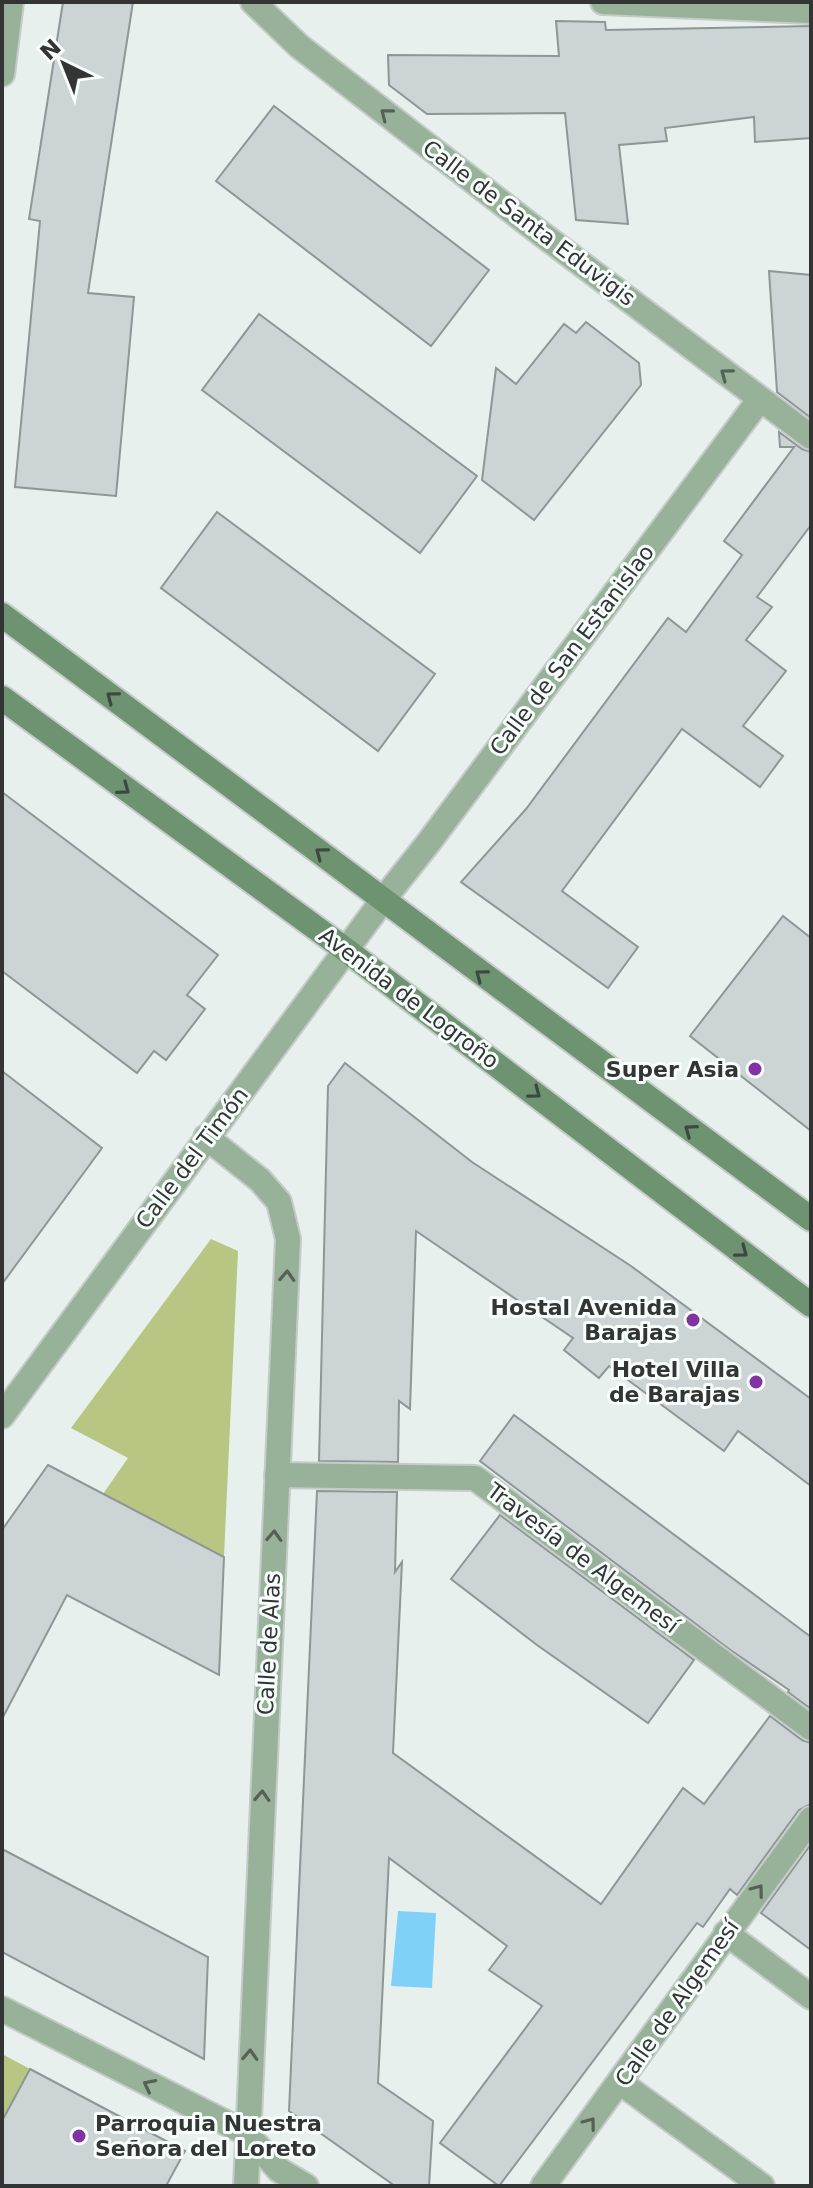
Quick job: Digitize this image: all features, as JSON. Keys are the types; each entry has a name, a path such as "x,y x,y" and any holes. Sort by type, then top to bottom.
{"main road":[{"path":"2,615 811,1219"},
{"name":"Avenida de Logroño","path":"2,698 346,950 811,1305"}],"street":[{"name":"Calle de Santa Eduvigis","path":"253,2 299,46 811,437"},
{"path":"603,2 811,11"},
{"path":"2,74 8,15"},
{"name":"Calle de San Estanislao","path":"383,900 760,399"},
{"name":"Calle del Timón","path":"2,1416 383,900"},
{"name":"Calle de Alas","path":"206,1137 260,1180 279,1202 288,1239 246,2186"},
{"name":"Travesía de Algemesí","path":"277,1475 475,1478 811,1728"},
{"name":"Calle de Algemesí","path":"543,2186 811,1819"},
{"path":"726,1933 811,1997"},
{"path":"2,2009 246,2133 279,2170 306,2186"},
{"path":"621,2083 762,2186"}],"green space":[{"path":"211,1239 238,1251 224,1557 103,1494 128,1458 71,1428"},
{"path":"2,2054 30,2069 2,2121"}],"water":[{"path":"398,1911 436,1913 432,1988 391,1986"}],"building":[{"path":"63,2 133,2 88,293 134,297 116,496 15,487 40,221 29,219"},
{"path":"556,21 605,22 606,30 811,26 811,138 755,142 754,117 665,128 667,141 619,145 628,224 576,220 565,113 427,114 389,85 388,55 559,56"},
{"path":"274,106 489,270 431,346 216,181"},
{"path":"769,271 811,275 811,418 777,392"},
{"path":"259,314 477,476 420,553 202,390"},
{"path":"586,322 639,363 641,385 534,520 482,480 496,368 516,384 564,324 576,333"},
{"path":"779,432 811,452 811,525 757,597 772,607 746,640 786,671 743,726 783,756 760,787 682,729 562,891 638,947 608,988 461,882 526,809 668,618 686,632 742,555 724,541 794,447 780,447"},
{"path":"217,512 435,674 378,751 161,588"},
{"path":"2,792 218,955 187,995 205,1009 166,1060 154,1051 137,1073 2,971"},
{"path":"783,916 811,938 811,1131 690,1036"},
{"path":"345,1063 472,1162 631,1266 811,1399 811,1486 738,1431 724,1451 609,1366 599,1378 564,1350 573,1338 416,1231 410,1409 399,1401 398,1462 319,1461 328,1086"},
{"path":"2,1071 102,1148 2,1284"},
{"path":"514,1415 811,1637 811,1709 480,1461"},
{"path":"48,1465 224,1557 219,1675 67,1595 2,1719 2,1530"},
{"path":"317,1491 397,1492 395,1572 402,1562 393,1753 601,1904 683,1788 704,1804 770,1716 802,1740 811,1743 811,1804 799,1810 737,1895 730,1889 703,1927 697,1923 499,2186 440,2143 542,2006 489,1970 507,1946 389,1858 378,2083 433,2121 429,2186 395,2186 289,2111"},
{"path":"500,1515 694,1660 648,1723 537,1645 451,1579"},
{"path":"811,1844 811,1950 761,1913"},
{"path":"2,1849 208,1957 204,2059 2,1952"},
{"name":"Parroquia Nuestra Señora del Loreto","path":"30,2069 185,2151 166,2186 2,2186 2,2121"}],"place":[{"name":"Super Asia","path":"755,1069"},
{"name":"Hostal Avenida Barajas","path":"693,1320"},
{"name":"Hotel Villa de Barajas","path":"756,1382"},
{"name":"Parroquia Nuestra Señora del Loreto","path":"79,2136"}]}
